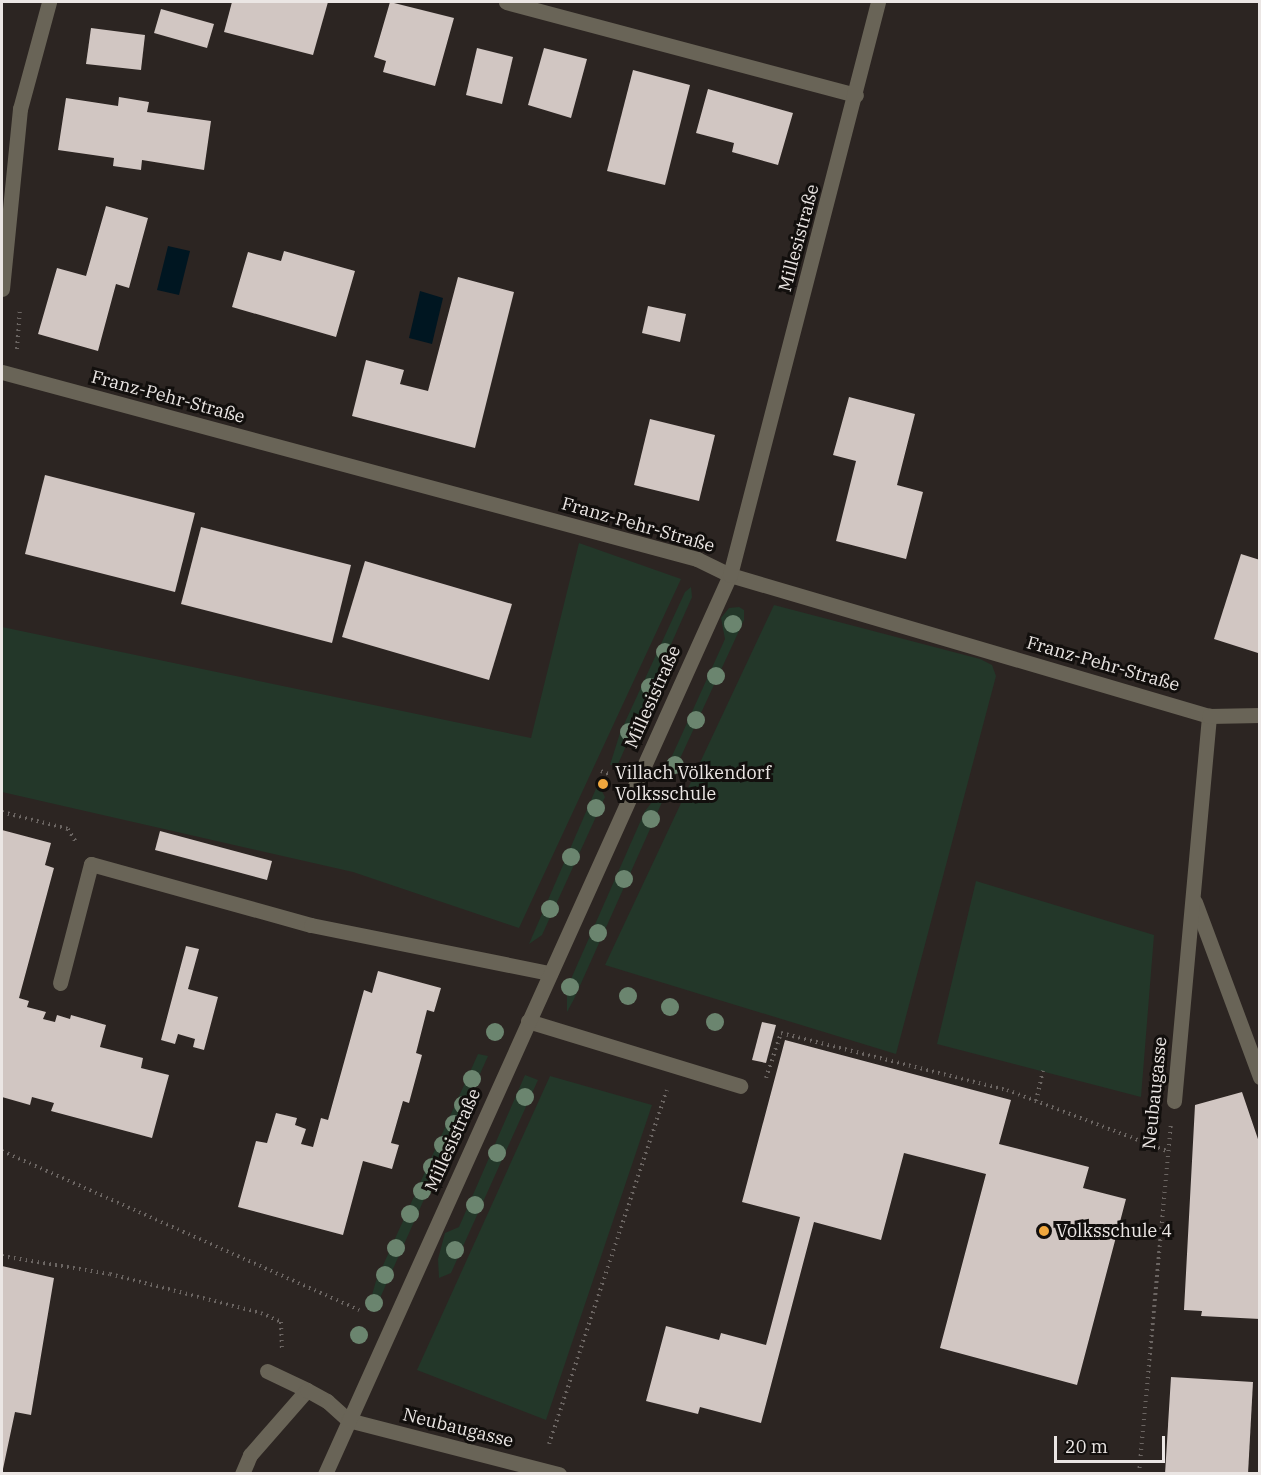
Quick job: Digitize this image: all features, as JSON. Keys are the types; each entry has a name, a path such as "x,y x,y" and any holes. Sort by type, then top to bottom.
{"street":[{"path":"2,289 20,109 49,2"},
{"path":"506,2 856,95"},
{"name":"Millesistraße","path":"325,1473 730,574 856,95 878,2"},
{"name":"Franz-Pehr-Straße","path":"2,372 697,559 730,574 1209,716 1260,716"},
{"name":"Neubaugasse","path":"1174,1101 1209,716"},
{"path":"60,983 91,864 311,926 550,974"},
{"path":"1194,900 1215,947 1260,1077"},
{"path":"528,1022 740,1086"},
{"path":"267,1371 327,1401 348,1420"},
{"path":"242,1473 250,1455 307,1390"},
{"name":"Neubaugasse","path":"348,1420 559,1473"}],"path":[{"path":"2,812 68,829 91,864"},
{"path":"740,1086 755,1076 767,1079 781,1033 1007,1090 1169,1152"},
{"path":"549,1445 675,1066"},
{"path":"1036,1101 1043,1071"},
{"name":"Neubaugasse","path":"1139,1473 1174,1101"},
{"path":"2,1151 359,1310"},
{"path":"2,1256 110,1274 261,1313 281,1323 284,1379"}],"green space":[{"path":"579,543 681,579 519,928 353,872 2,792 2,627 531,738"},
{"path":"691,587 692,597 618,764 610,765 620,733 685,592"},
{"path":"774,605 980,659 992,665 996,676 896,1054 605,965"},
{"path":"739,607 744,610 744,620 671,778 667,775 668,765 725,639 721,618 729,608"},
{"path":"598,784 605,797 542,935 529,944"},
{"path":"663,800 567,1012 567,988 645,811 652,802"},
{"path":"976,881 1154,935 1141,1097 937,1044"},
{"path":"478,1054 488,1056 376,1307 370,1302 376,1281"},
{"path":"525,1075 538,1080 451,1273 439,1278 438,1259 445,1233 459,1227"},
{"path":"550,1076 652,1105 546,1420 417,1370"}],"water":[{"path":"168,246 190,251 179,295 157,290"},
{"path":"420,291 443,298 432,344 409,338"}],"building":[{"path":"232,2 328,2 313,55 224,32"},
{"path":"390,2 454,18 435,86 383,72 386,61 374,57"},
{"path":"161,9 214,24 207,48 154,33"},
{"path":"91,28 145,35 141,70 86,64"},
{"path":"477,48 513,57 502,104 466,95"},
{"path":"544,48 587,59 571,118 528,105"},
{"path":"633,70 690,85 665,185 607,171"},
{"path":"708,89 793,113 778,165 732,152 734,143 696,133"},
{"path":"119,97 149,102 147,112 211,121 204,170 142,160 141,170 113,166 114,158 58,150 66,98 118,106"},
{"path":"106,206 148,218 129,288 116,284 98,351 38,334 57,268 86,276"},
{"path":"284,251 355,271 336,337 232,307 248,252 281,261"},
{"path":"458,277 514,292 475,448 352,416 366,360 404,370 400,384 428,391"},
{"path":"648,306 686,314 680,342 642,333"},
{"path":"849,397 915,414 897,485 923,492 906,559 836,541 856,461 833,455"},
{"path":"650,419 715,435 699,501 634,485"},
{"path":"45,475 195,513 175,592 25,554"},
{"path":"201,527 351,565 332,643 181,604"},
{"path":"1241,554 1260,560 1258,653 1214,639"},
{"path":"365,561 512,604 489,680 342,637"},
{"path":"2,830 51,843 45,865 54,868 19,998 29,1001 27,1007 46,1012 43,1019 55,1022 57,1015 70,1019 71,1015 106,1025 100,1047 143,1058 141,1068 169,1075 152,1138 51,1111 54,1103 32,1097 30,1105 2,1097"},
{"path":"160,831 272,861 267,880 155,850"},
{"path":"186,946 199,949 188,989 218,997 204,1050 193,1047 195,1039 178,1034 175,1044 161,1040"},
{"path":"378,971 441,988 434,1012 427,1010 416,1053 422,1055 409,1103 403,1101 391,1143 399,1145 392,1169 363,1161 343,1235 238,1207 256,1141 267,1143 276,1113 297,1118 295,1125 306,1129 301,1144 313,1147 321,1118 328,1120 364,990 372,993"},
{"path":"762,1022 776,1025 766,1063 752,1060"},
{"name":"Volksschule 4","path":"785,1040 1011,1100 999,1144 1089,1167 1083,1188 1126,1199 1077,1385 940,1348 986,1174 904,1153 881,1240 814,1222 761,1423 700,1407 698,1414 646,1401 666,1326 719,1340 721,1333 766,1345 800,1217 742,1202"},
{"path":"1242,1092 1260,1145 1260,1319 1201,1316 1202,1311 1184,1310 1195,1105"},
{"path":"2,1266 54,1278 31,1415 15,1412 3,1469"},
{"path":"1171,1377 1253,1382 1248,1474 1165,1474"}],"place":[{"name":"Villach Völkendorf Volksschule","path":"603,784"},
{"name":"Volksschule 4","path":"1044,1231"}]}
